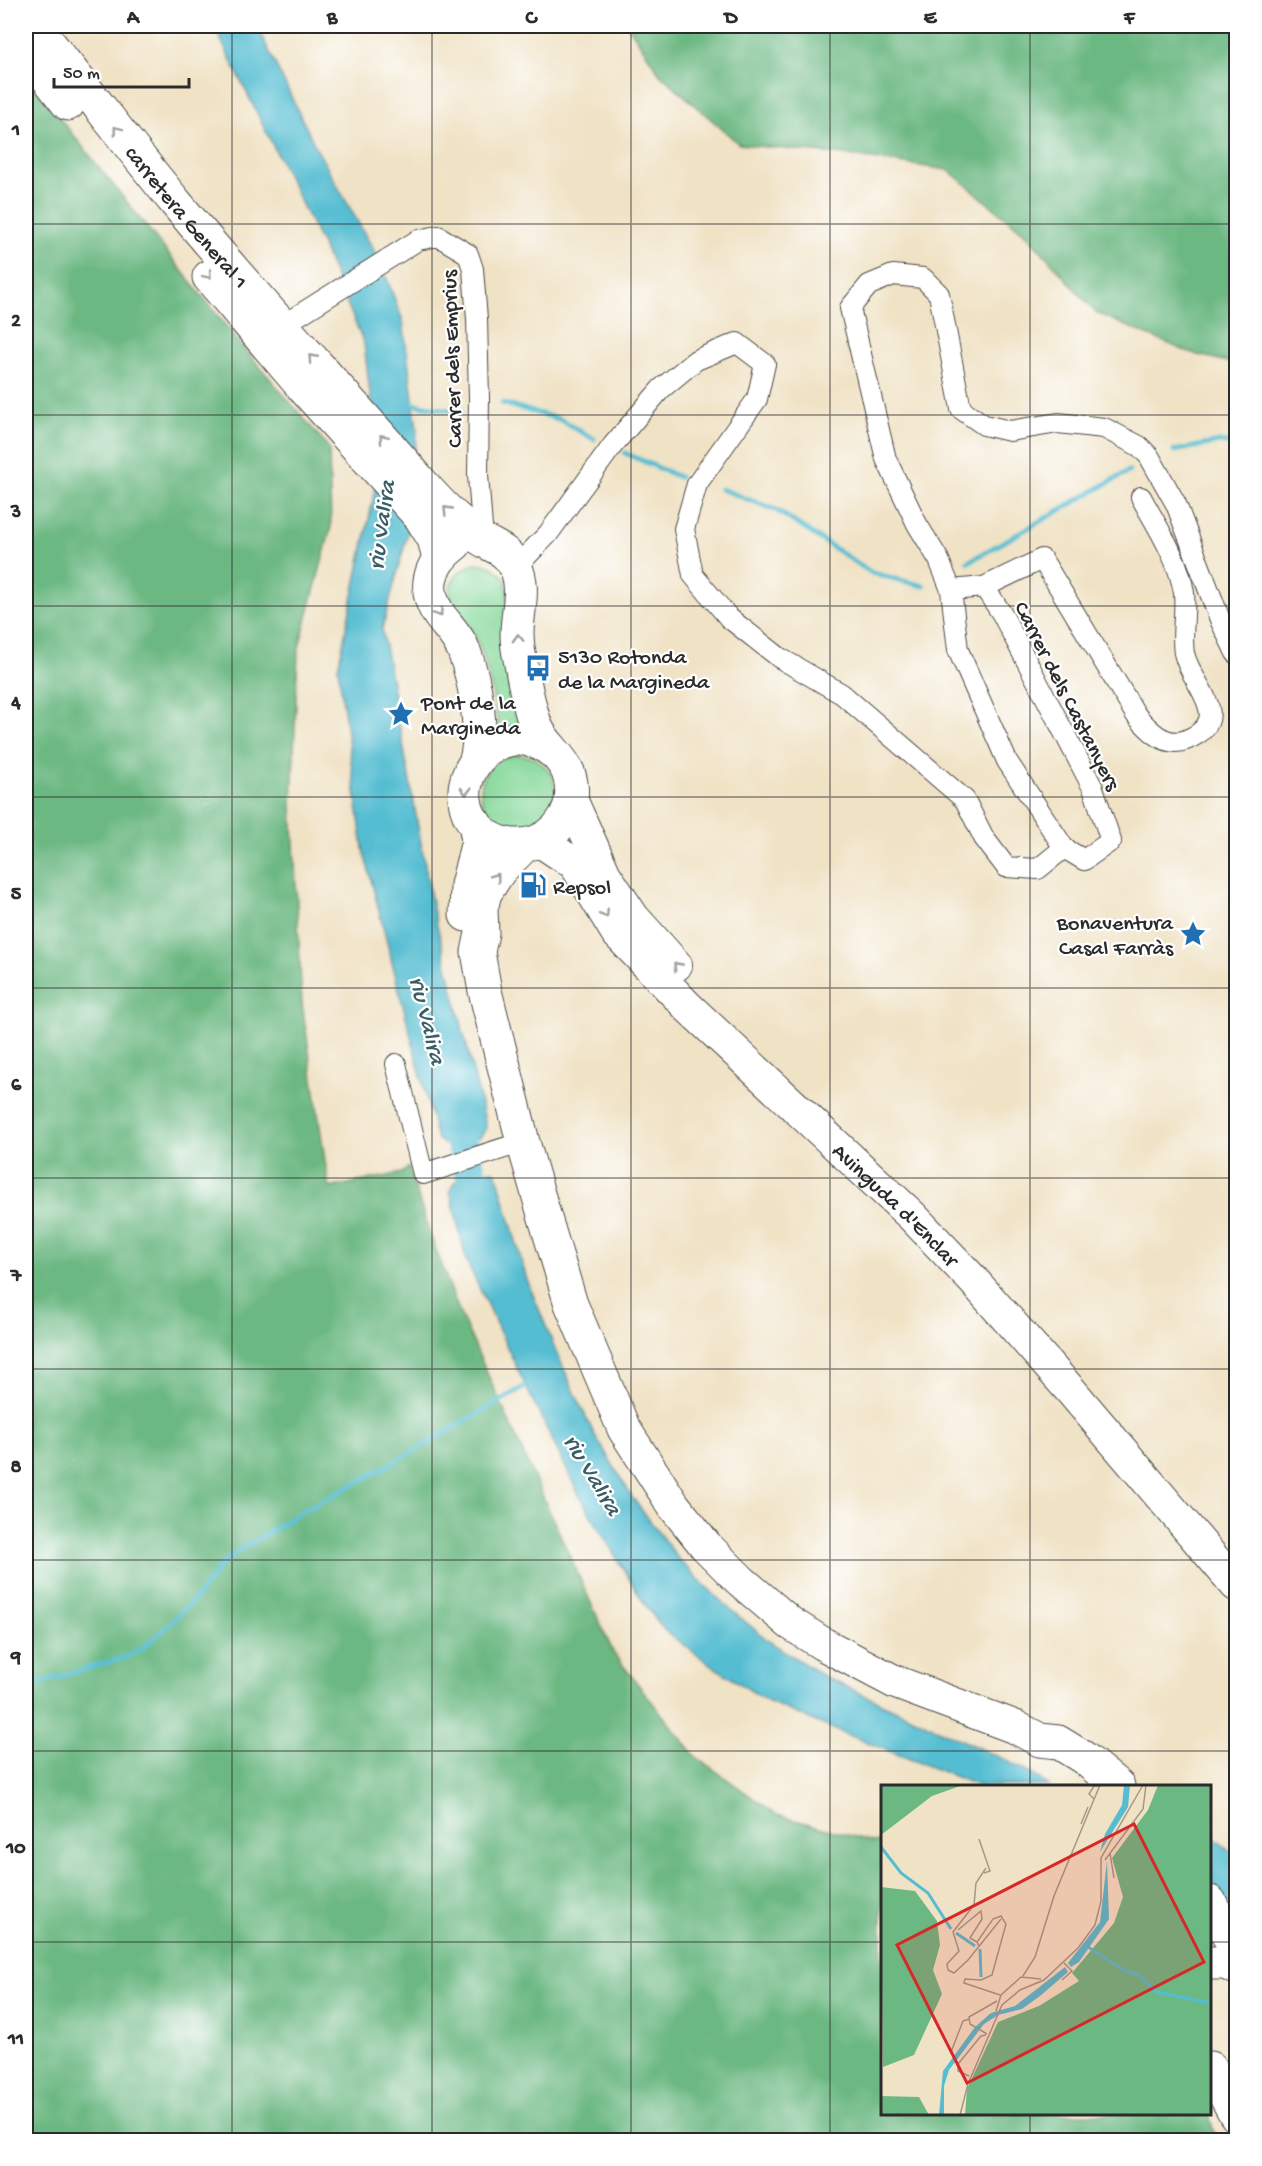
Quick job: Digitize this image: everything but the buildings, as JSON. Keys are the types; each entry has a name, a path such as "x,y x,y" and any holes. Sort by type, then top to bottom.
{"highway":[{"name":"carretera General 1","path":"35,26 176,203 245,284 455,518 483,540 497,546 516,567"},
{"path":"26,50 153,211 346,435 421,518 434,539 439,560"},
{"path":"483,540 456,543 445,552 430,577 429,591 433,606 455,634 463,650 480,724 480,746 467,779 465,794 468,809 475,823 484,833 497,841 511,845 533,843"},
{"path":"516,567 521,598 517,636 520,659 537,729 553,752"},
{"path":"476,760 490,747 509,740 529,740 542,744 562,761 572,786 572,799 561,824 551,834 533,843 500,870 485,893 481,909 482,933 478,952 510,1146 571,1304 624,1429 674,1506 706,1546 772,1609 823,1644 895,1682 1027,1734 1058,1742 1084,1758 1096,1783"},
{"path":"475,823 478,841 467,885 466,923 467,937 478,952"},
{"path":"1214,1910 1236,1950"},
{"path":"1211,1963 1225,1963 1236,1968"},
{"path":"1211,2071 1236,2115"}],"main road":[{"name":"Avinguda d'Enclar","path":"572,799 605,875 633,916 666,954 741,1031 964,1246 1086,1378 1236,1555"},
{"name":"Avinguda d'Enclar","path":"533,843 560,853 575,864 617,933 688,1007 913,1217 973,1280 1072,1392 1236,1585"}],"street":[{"name":"Carrer dels Emprius","path":"283,325 418,240 438,236 468,254 473,269 477,330 480,502 483,540"},
{"path":"516,567 548,534 613,445 661,389 696,360 737,343 765,364 757,399 697,484 684,529 693,575 729,618 780,658 842,694 965,800 984,837 1006,867 1038,869 1064,848 1007,761 958,650 951,590 939,560 917,524 886,459 850,308 869,285 892,275 923,278 939,294 962,409 984,425 1010,431 1058,423 1104,429 1139,446 1149,456 1176,504 1221,622 1236,653"},
{"path":"984,587 1042,560 1136,715 1151,732 1164,739 1180,742 1200,734 1206,728 1210,715 1207,700 1189,666 1184,651 1184,593 1176,567 1141,497"},
{"name":"Carrer dels Castanyers","path":"951,590 984,587 1002,614 1093,788 1110,841 1084,860 1064,848"},
{"path":"396,1064 423,1174 510,1146"}],"green space":[{"path":"628,26 1236,26 1236,364 1190,353 1096,313 1028,236 948,170 844,155 739,144 660,74"},
{"path":"26,76 243,347 329,448 331,528 298,651 292,805 302,1003 329,1188 402,1173 409,1167 427,1226 459,1311 614,1654 695,1756 777,1815 873,1842 881,1842 881,2115 1209,2115 1216,2140 26,2140"},
{"path":"477,563 494,568 506,581 520,727 499,733 485,660 476,638 457,612 450,595 454,578 466,568"},
{"path":"518,755 532,758 544,766 552,778 555,792 552,806 544,818 532,826 518,829 504,826 492,818 484,806 481,792 484,778 492,766 504,758"}],"water":[{"path":"214,26 257,26 316,148 380,261 403,321 417,430 407,536 382,629 433,909 485,1120 486,1129 480,1137 444,1144 437,1139 363,848 338,668 379,470 364,343 322,245"},
{"path":"490,1170 496,1172 527,1280 558,1356 593,1432 632,1497 679,1560 724,1604 770,1642 825,1677 1007,1761 1047,1785 976,1785 833,1729 767,1701 714,1667 665,1631 645,1605 580,1497 466,1260 450,1191 458,1178"},
{"path":"1211,1836 1236,1855 1236,1895 1211,1856"}],"waterway":[{"path":"407,403 461,412"},
{"path":"502,403 559,419 594,439"},
{"path":"1174,451 1219,442 1236,444"},
{"path":"625,453 679,477"},
{"path":"968,562 1129,471"},
{"path":"721,489 776,510 872,573 924,586"},
{"name":"riu Valira","path":"449,1101 483,1214"},
{"path":"26,1687 128,1656 144,1647 172,1622 200,1593 222,1564 238,1551 306,1509 375,1473 531,1383"},
{"name":"riu Valira","path":"1211,1878 1236,1891"}],"place":[{"name":"5130 Rotonda de la Margineda","path":"538,668"},
{"name":"Pont de la Margineda","path":"401,714"},
{"name":"Repsol","path":"533,885"},
{"name":"Bonaventura Casal Farràs","path":"1193,934"}]}
